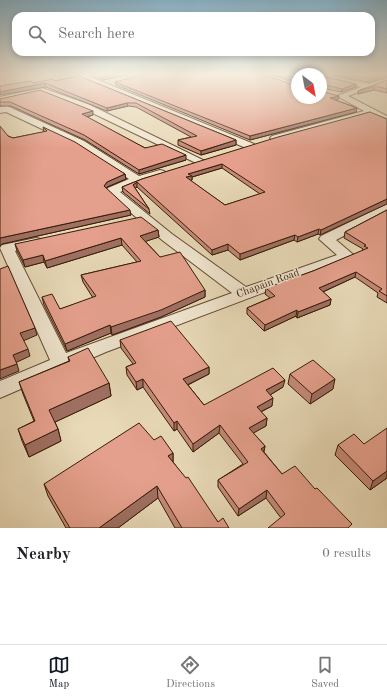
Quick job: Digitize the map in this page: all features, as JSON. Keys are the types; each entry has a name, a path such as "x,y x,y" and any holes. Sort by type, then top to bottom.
{"street":[{"path":"65,99 85,106 203,160 185,166"},
{"path":"135,99 250,146"},
{"path":"345,99 387,119"},
{"path":"0,110 8,109 44,128 80,143 138,180"},
{"path":"235,150 370,112"},
{"path":"170,170 138,180 112,191 167,238 243,293"},
{"name":"Chapain Road","path":"0,390 99,347 243,293 348,256 326,239 383,214"},
{"path":"129,222 144,218"},
{"path":"53,238 4,249 62,364"}],"building":[{"path":"0,99 62,99 93,111 82,114 145,148 162,144 186,155 139,170 84,135 10,102 0,102"},
{"path":"84,99 135,99 236,140 201,151 178,140 197,136 136,103 127,103 107,108"},
{"path":"157,99 291,99 291,104 327,104 327,99 332,99 357,108 250,136"},
{"path":"370,112 387,119 387,199 321,230 319,229 298,237 295,235 240,254 228,244 212,250 137,182 133,185 149,209 122,187 142,179 278,137","holes":["222,164 265,192 225,205 186,177 192,176 188,174"]},
{"path":"0,126 8,136 13,138 47,131 43,127 75,142 125,174 107,182 104,186 130,210 0,238"},
{"path":"387,210 387,296 379,291 382,289 356,272 319,288 331,299 298,312 297,310 265,325 247,308 275,296 266,288 313,271 368,248 364,246 366,245 345,232"},
{"path":"141,217 158,230 140,236 160,257 180,252 205,290 161,310 111,327 110,325 65,344 42,297 52,294 60,309 96,296 81,275 141,261 121,238 45,261 43,255 23,260 15,244"},
{"path":"8,266 35,328 20,333 28,349 13,355 17,364 0,370 0,269"},
{"path":"171,321 209,367 183,379 204,405 273,368 285,380 266,390 273,398 257,407 267,418 249,428 265,446 261,449 282,474 295,466 315,489 317,488 352,524 348,528 268,528 285,514 267,490 239,509 218,480 248,462 220,425 193,444 177,421 174,423 143,379 136,382 126,367 136,363 120,340"},
{"path":"88,348 109,383 49,410 58,429 25,445 18,429 35,421 19,382 70,361 68,357"},
{"path":"313,360 335,379 312,394 290,374"},
{"path":"139,423 154,440 161,436 173,453 168,456 186,478 188,477 218,522 223,518 229,528 182,528 157,486 99,528 70,528 44,484"},
{"path":"387,428 387,471 373,481 338,445 354,434 364,444"}]}
